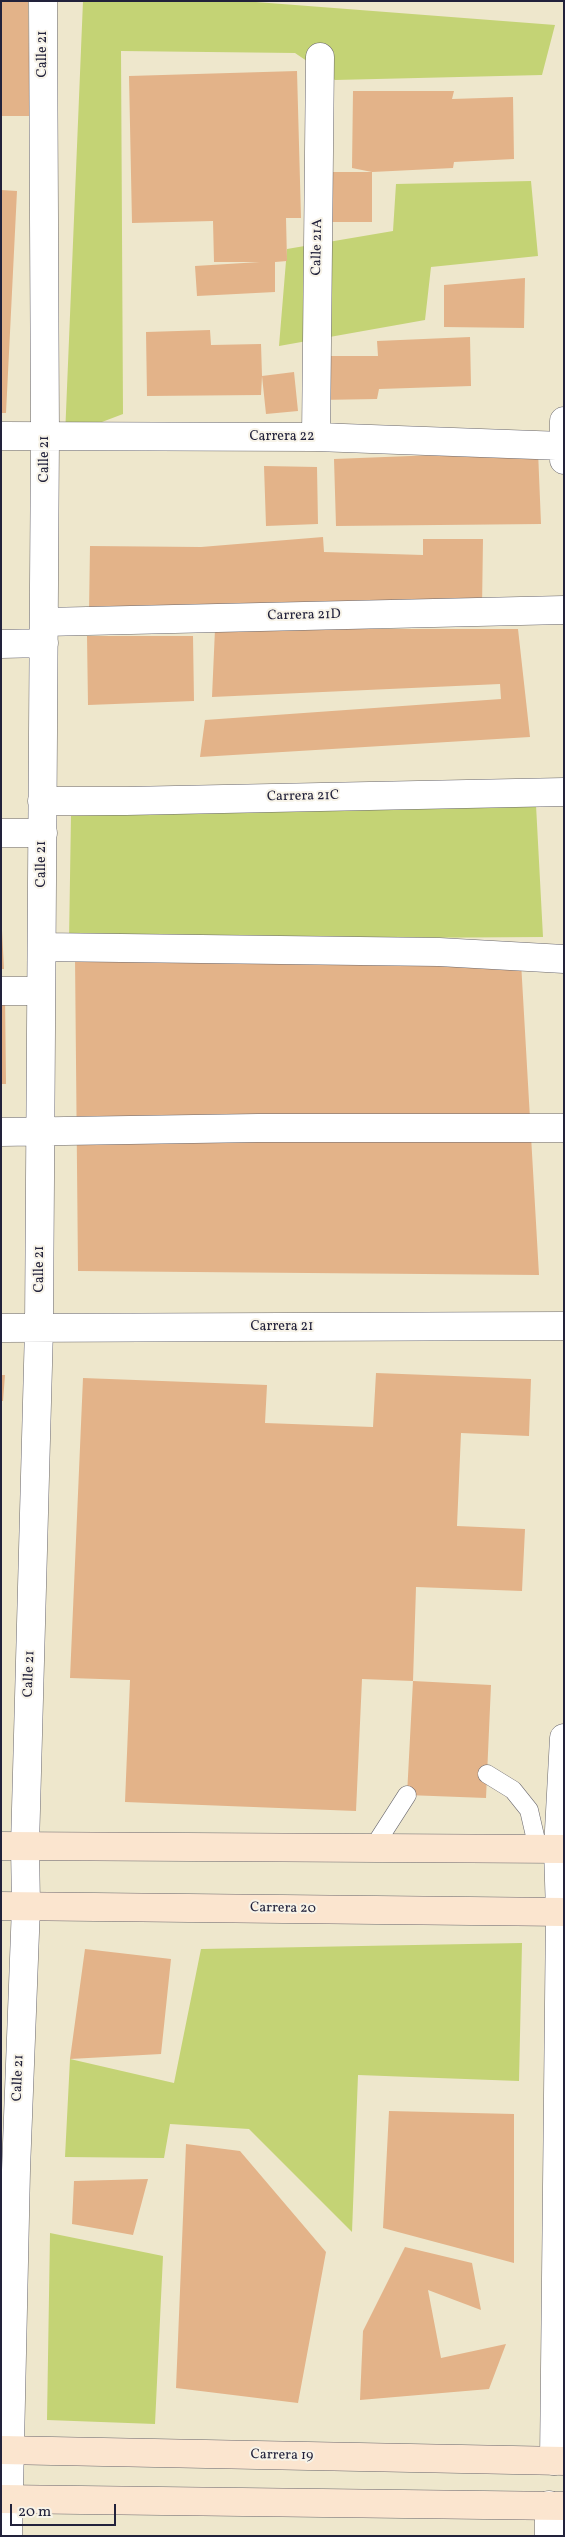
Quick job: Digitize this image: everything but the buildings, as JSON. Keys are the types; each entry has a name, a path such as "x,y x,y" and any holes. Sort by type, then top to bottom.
{"main road":[{"path":"13,1846 553,1849"},
{"name":"Carrera 20","path":"14,1906 562,1912"},
{"name":"Carrera 19","path":"5,2450 559,2461"},
{"path":"4,2499 557,2506"}],"street":[{"name":"Calle 21","path":"8,2536 4,2499 8,2170 14,1906 13,1846 39,1328 45,436 43,1"},
{"name":"Calle 21A","path":"316,437 320,57"},
{"name":"Carrera 22","path":"1,436 316,437 564,435"},
{"name":"Carrera 21D","path":"1,644 44,633 564,610"},
{"name":"Carrera 21C","path":"42,800 126,801 564,792"},
{"path":"1,833 42,833"},
{"path":"42,947 430,952 564,959"},
{"path":"1,991 42,991"},
{"path":"1,1132 258,1128 564,1128"},
{"name":"Carrera 21","path":"1,1328 564,1326"},
{"path":"559,2461 562,1912 553,1849 564,1738"},
{"path":"549,2536 557,2506"}],"lane":[{"path":"487,1774 514,1790 553,1849"},
{"path":"372,1848 407,1795"}],"green space":[{"path":"83,1 243,1 555,25 542,75 335,80 295,53 121,51 123,414 65,436"},
{"path":"531,181 538,256 431,267 425,320 279,346 287,249 393,231 396,184"},
{"path":"536,805 543,937 69,940 71,816"},
{"path":"522,1943 519,2081 358,2075 352,2232 249,2129 170,2124 164,2158 65,2157 70,2059 174,2083 201,1949"},
{"path":"50,2233 163,2256 155,2424 47,2420"}]}
